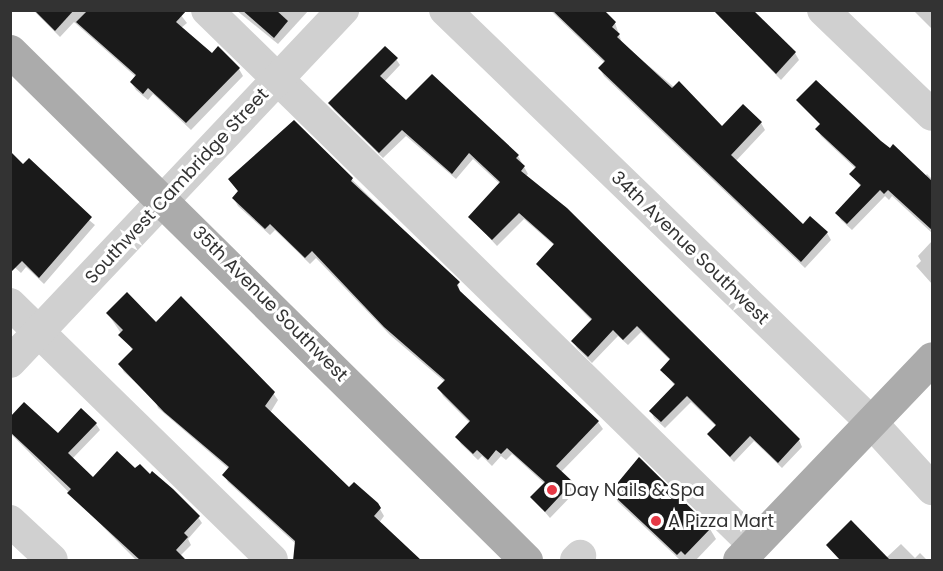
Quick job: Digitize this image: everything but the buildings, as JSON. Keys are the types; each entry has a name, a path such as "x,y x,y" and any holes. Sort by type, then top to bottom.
{"main road":[{"name":"35th Avenue Southwest","path":"10,51 164,199 526,561"},
{"path":"746,553 933,358"}],"street":[{"path":"207,10 746,553"},
{"name":"Southwest Cambridge Street","path":"10,362 343,10"},
{"name":"34th Avenue Southwest","path":"445,10 871,422 933,489"},
{"path":"823,10 933,115"},
{"path":"10,304 272,561"},
{"path":"10,521 52,561"}],"place":[{"name":"Day Nails & Spa","path":"552,490"},
{"name":"A Pizza Mart","path":"656,521"}]}
